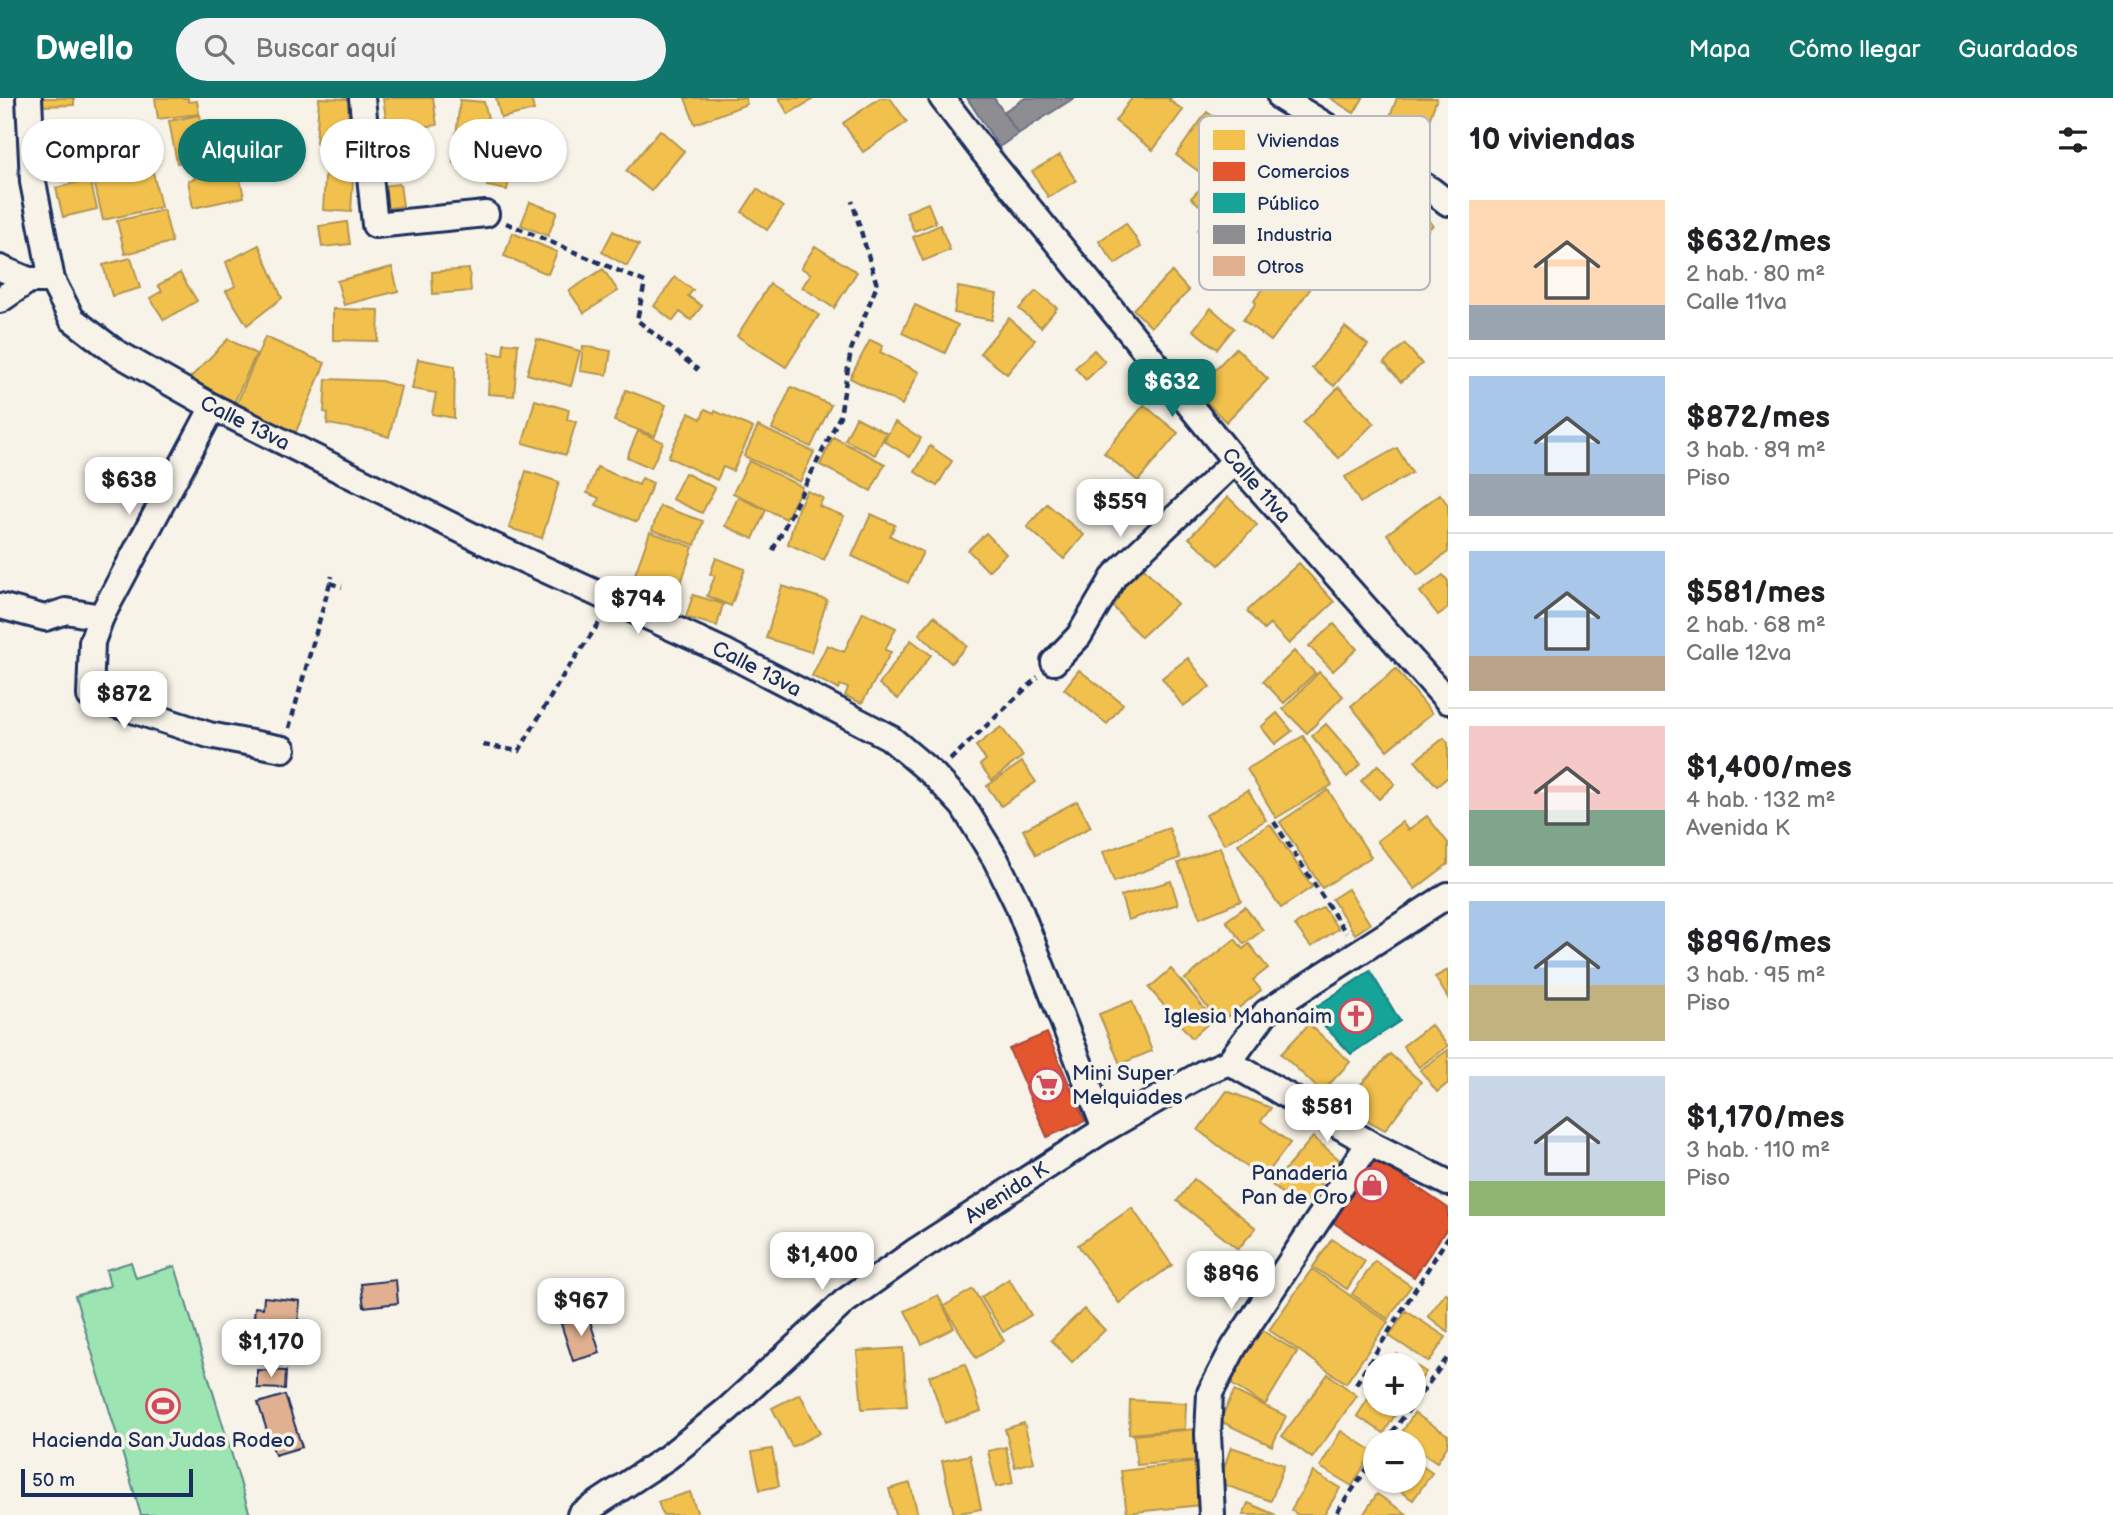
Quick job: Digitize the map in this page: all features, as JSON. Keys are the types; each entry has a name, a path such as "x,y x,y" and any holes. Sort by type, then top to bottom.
{"street":[{"name":"Calle 13va","path":"29,98 40,280 72,319 114,351 213,407 394,498 725,652 889,737 934,775 962,806 996,860 1017,903 1105,1129"},
{"path":"362,98 375,225 486,214"},
{"name":"Calle 11va","path":"942,98 1236,461 1448,701"},
{"path":"1281,98 1310,116"},
{"path":"1430,189 1448,203"},
{"path":"0,268 40,280"},
{"path":"0,300 40,280"},
{"path":"213,407 100,617 92,642 90,696 209,735 283,749"},
{"path":"1054,662 1079,636 1115,575 1236,461"},
{"path":"0,606 45,618 66,611 100,617"},
{"name":"Avenida K","path":"580,1515 668,1457 720,1416 844,1303 917,1250 1105,1129 1203,1073 1229,1062 1266,1012 1448,895"},
{"path":"1229,1062 1369,1143 1448,1183"},
{"path":"1212,1515 1208,1434 1210,1393 1234,1347 1369,1143"}],"path":[{"path":"773,550 840,416 852,350 877,285 852,201"},
{"path":"486,214 645,282 637,320 698,370"},
{"path":"283,749 332,576"},
{"path":"330,583 342,587"},
{"path":"483,744 519,751 564,674 607,612 611,599"},
{"path":"934,775 1054,662"},
{"path":"1274,822 1359,953"},
{"path":"1356,1384 1448,1237"},
{"path":"1426,1387 1448,1357"},
{"path":"1337,1512 1363,1475"}],"green space":[{"name":"Hacienda San Judas Rodeo","path":"131,1262 136,1278 175,1266 250,1515 141,1515 75,1296 110,1286 106,1270"}],"building: Viviendas":[{"path":"40,98 74,98 74,105 40,106"},
{"path":"155,98 188,98 188,102 197,101 199,114 158,119"},
{"path":"319,98 349,99 348,119 320,119 320,143 316,143"},
{"path":"383,98 433,98 437,125 435,119 386,119"},
{"path":"496,98 531,98 534,110 501,118"},
{"path":"685,98 745,98 747,104 695,124"},
{"path":"779,98 815,98 788,114"},
{"path":"880,98 890,98 907,122 863,152 843,123"},
{"path":"1132,98 1171,98 1169,100 1183,110 1153,150 1115,121"},
{"path":"1330,98 1363,98 1354,113"},
{"path":"1397,98 1437,98 1430,118 1390,116"},
{"path":"460,100 484,102 488,119 458,119"},
{"path":"200,115 201,119 179,119"},
{"path":"178,119 178,163 177,163 169,121"},
{"path":"1199,123 1199,171 1176,155"},
{"path":"660,130 684,151 651,191 626,171"},
{"path":"1060,155 1076,181 1048,197 1032,171"},
{"path":"91,182 97,209 63,217 56,188"},
{"path":"94,182 155,182 161,207 103,220"},
{"path":"188,182 241,182 244,197 193,208"},
{"path":"325,182 353,182 351,212 323,210"},
{"path":"488,182 509,182 507,190 487,186"},
{"path":"400,184 403,206 382,209 379,186"},
{"path":"757,189 783,207 767,230 742,212"},
{"path":"1199,190 1199,205 1191,198"},
{"path":"530,202 557,212 548,236 521,225"},
{"path":"928,203 936,223 914,231 906,212"},
{"path":"164,210 172,242 125,254 117,221"},
{"path":"347,222 350,244 322,247 319,226"},
{"path":"1126,223 1141,247 1115,264 1099,241"},
{"path":"940,225 950,250 923,261 913,237"},
{"path":"613,231 639,245 627,266 602,252"},
{"path":"513,233 557,252 548,274 504,256"},
{"path":"259,245 282,298 247,325 226,291 235,286 226,262"},
{"path":"815,246 857,272 834,308 802,287 811,274 801,268"},
{"path":"131,258 140,288 112,296 103,265"},
{"path":"392,267 398,291 344,305 337,281"},
{"path":"469,269 471,291 433,294 432,272"},
{"path":"603,269 618,291 584,313 569,291"},
{"path":"1172,272 1189,291 1151,327 1133,309"},
{"path":"180,273 197,301 164,320 150,298 162,291 158,285"},
{"path":"675,277 693,290 688,296 702,306 691,320 680,312 673,321 654,306"},
{"path":"770,284 819,315 786,367 737,336"},
{"path":"958,287 997,294 992,320 954,313"},
{"path":"1262,290 1309,290 1271,341 1243,320 1256,303 1254,301"},
{"path":"1036,291 1057,308 1041,327 1019,309"},
{"path":"915,305 958,325 945,353 902,333"},
{"path":"1211,308 1234,328 1217,349 1193,330"},
{"path":"333,309 379,310 378,341 333,340"},
{"path":"1009,318 1035,340 1007,374 980,353"},
{"path":"1345,327 1368,345 1334,386 1312,368"},
{"path":"265,337 325,363 295,434 235,408"},
{"path":"228,339 256,354 233,405 190,378"},
{"path":"537,339 580,351 571,386 527,374"},
{"path":"870,340 883,346 880,352 919,372 902,405 850,378"},
{"path":"504,343 518,344 514,396 488,394 490,353 503,355"},
{"path":"1405,344 1422,364 1401,382 1384,362"},
{"path":"583,346 611,351 607,375 580,371"},
{"path":"1236,348 1268,379 1226,422 1195,390"},
{"path":"1094,350 1105,362 1086,380 1075,368"},
{"path":"418,359 455,366 454,418 432,414 436,393 412,389"},
{"path":"326,379 381,381 401,387 389,437 327,424 328,413 324,412"},
{"path":"791,387 831,405 811,447 772,429"},
{"path":"1339,387 1374,423 1339,458 1303,423"},
{"path":"626,390 666,405 655,436 614,421"},
{"path":"535,400 569,410 567,419 576,422 566,455 523,443"},
{"path":"1144,405 1178,433 1138,481 1104,453"},
{"path":"705,409 753,428 733,471 723,467 717,480 668,457 689,413 701,419"},
{"path":"856,417 886,433 875,455 845,440"},
{"path":"895,422 921,438 910,457 884,441"},
{"path":"758,426 814,452 800,482 744,456"},
{"path":"638,431 663,442 651,468 627,457"},
{"path":"833,437 885,464 871,491 820,465"},
{"path":"930,446 952,461 937,486 915,472"},
{"path":"1397,448 1412,473 1360,503 1345,477"},
{"path":"749,461 802,487 786,519 733,493"},
{"path":"597,467 639,485 642,478 653,483 637,522 596,505 599,498 587,493"},
{"path":"526,471 559,482 542,538 509,528"},
{"path":"685,473 715,488 702,513 672,499"},
{"path":"807,491 823,498 819,506 844,516 824,560 788,544 798,508"},
{"path":"1440,494 1448,505 1448,552 1418,575 1387,534"},
{"path":"738,497 766,510 753,539 725,526"},
{"path":"1228,497 1257,525 1219,565 1189,538"},
{"path":"1047,504 1084,535 1064,559 1027,527"},
{"path":"660,506 703,521 695,545 652,530"},
{"path":"871,514 895,525 890,536 923,552 908,583 852,556"},
{"path":"650,532 693,547 676,598 632,583"},
{"path":"986,533 1006,554 988,571 968,550"},
{"path":"716,558 745,569 731,606 707,596 715,576 710,574"},
{"path":"1299,563 1334,602 1289,644 1270,624 1264,630 1247,611"},
{"path":"1143,567 1177,604 1141,637 1107,600"},
{"path":"1443,575 1448,581 1448,608 1438,615 1420,592"},
{"path":"782,586 827,600 811,652 766,638"},
{"path":"693,595 723,604 717,626 686,617"},
{"path":"863,612 896,628 885,650 891,652 862,703 845,696 848,688 840,685 838,689 812,676 827,645 844,652"},
{"path":"934,616 967,646 951,663 919,634"},
{"path":"1334,624 1357,649 1333,671 1309,646"},
{"path":"911,640 931,655 898,699 879,684"},
{"path":"1294,651 1315,673 1284,703 1263,681"},
{"path":"1188,658 1210,687 1183,706 1162,678"},
{"path":"1396,669 1432,713 1387,750 1351,706"},
{"path":"1079,670 1123,704 1107,724 1064,689"},
{"path":"1319,672 1343,696 1307,733 1283,709"},
{"path":"1277,713 1292,731 1275,744 1261,727"},
{"path":"1326,724 1361,764 1347,777 1312,736"},
{"path":"1001,727 1023,756 992,780 980,765 986,760 976,746"},
{"path":"1303,736 1332,785 1276,818 1247,769"},
{"path":"1444,738 1448,743 1448,777 1437,786 1415,761"},
{"path":"1022,762 1036,782 1001,806 987,786"},
{"path":"1378,765 1395,784 1379,799 1361,781"},
{"path":"1248,790 1266,820 1224,844 1206,815"},
{"path":"1328,790 1371,857 1322,888 1280,822"},
{"path":"1077,801 1091,827 1036,855 1023,830"},
{"path":"1427,816 1448,843 1448,864 1415,889 1377,841 1402,822 1408,830"},
{"path":"1270,824 1312,887 1281,908 1238,844"},
{"path":"1169,828 1180,858 1114,882 1103,852"},
{"path":"1220,847 1241,901 1200,918 1178,863"},
{"path":"1171,881 1178,904 1128,920 1121,896"},
{"path":"1348,889 1370,924 1355,934 1332,899"},
{"path":"1245,907 1263,930 1244,944 1226,921"},
{"path":"1323,907 1338,929 1311,947 1295,925"},
{"path":"1235,939 1243,949 1249,944 1268,968 1253,980 1261,990 1220,1023 1185,979"},
{"path":"1171,969 1213,1019 1192,1038 1149,988"},
{"path":"1448,970 1448,998 1435,977"},
{"path":"1132,1001 1152,1051 1120,1064 1099,1014"},
{"path":"1309,1024 1350,1062 1322,1092 1281,1054"},
{"path":"1431,1025 1448,1046 1419,1067 1403,1046"},
{"path":"1448,1050 1448,1083 1437,1092 1420,1070"},
{"path":"1390,1054 1421,1082 1385,1130 1340,1106"},
{"path":"1227,1091 1271,1108 1261,1121 1290,1143 1263,1179 1198,1130"},
{"path":"1313,1137 1341,1161 1300,1209 1272,1185"},
{"path":"1194,1179 1256,1228 1238,1249 1177,1201"},
{"path":"1132,1208 1172,1265 1119,1303 1078,1245"},
{"path":"1332,1239 1365,1261 1347,1289 1313,1267"},
{"path":"1375,1261 1411,1286 1388,1319 1352,1294"},
{"path":"1312,1269 1388,1322 1367,1353 1363,1353 1363,1358 1346,1383 1269,1330"},
{"path":"1009,1279 1031,1315 1003,1332 981,1297"},
{"path":"973,1289 1004,1341 976,1358 944,1306"},
{"path":"1446,1293 1448,1294 1448,1332 1428,1316"},
{"path":"938,1295 954,1328 922,1344 905,1311"},
{"path":"1084,1309 1105,1330 1072,1362 1051,1340"},
{"path":"1406,1311 1446,1337 1429,1362 1426,1360 1426,1353 1415,1353 1389,1336"},
{"path":"1260,1329 1297,1352 1265,1405 1228,1382"},
{"path":"903,1348 907,1406 862,1409 857,1351"},
{"path":"965,1364 981,1411 945,1423 929,1376"},
{"path":"1328,1374 1357,1396 1312,1458 1282,1436"},
{"path":"1234,1391 1286,1416 1272,1446 1220,1421"},
{"path":"800,1394 820,1433 792,1447 772,1408"},
{"path":"1130,1400 1186,1403 1185,1429 1129,1434"},
{"path":"1363,1407 1363,1416 1394,1416 1386,1430 1379,1430 1357,1416"},
{"path":"1412,1416 1419,1416 1448,1435 1448,1445 1437,1462 1426,1455 1426,1430 1403,1430"},
{"path":"1024,1423 1034,1462 1015,1467 1005,1429"},
{"path":"1195,1429 1198,1460 1137,1465 1134,1435"},
{"path":"1341,1431 1363,1445 1363,1468 1352,1486 1320,1467"},
{"path":"1006,1447 1013,1483 996,1487 988,1451"},
{"path":"1231,1447 1284,1465 1271,1501 1219,1483"},
{"path":"772,1449 779,1486 760,1490 752,1452"},
{"path":"970,1455 981,1509 954,1514 942,1461"},
{"path":"1194,1462 1200,1505 1127,1513 1121,1471"},
{"path":"1426,1469 1432,1473 1426,1482"},
{"path":"1313,1472 1340,1488 1324,1515 1298,1515 1291,1510"},
{"path":"910,1483 918,1515 896,1515 889,1489"},
{"path":"690,1492 698,1515 663,1515 658,1502"},
{"path":"1403,1493 1418,1493 1413,1500"},
{"path":"1377,1494 1407,1514 1407,1515 1363,1515"},
{"path":"1248,1503 1276,1515 1243,1515"}],"building: Comercios":[{"name":"Mini Super Melquiades","path":"1047,1033 1085,1121 1047,1137 1009,1049"},
{"path":"1371,1156 1448,1208 1448,1227 1414,1277 1328,1219"}],"building: Público":[{"name":"Iglesia Mahanaim","path":"1370,971 1400,1021 1351,1054 1310,1011"}],"building: Industria":[{"path":"967,98 994,98 1018,134 999,147"},
{"path":"1025,98 1074,98 1018,134 1003,112"}],"building: Otros":[{"path":"396,1280 398,1303 364,1307 361,1284"},
{"path":"264,1297 300,1301 294,1366 250,1361 255,1307 263,1308"},
{"path":"588,1315 600,1353 573,1361 561,1324"},
{"path":"257,1370 286,1371 285,1389 257,1388"},
{"path":"285,1395 302,1447 275,1455 258,1403"}],"place":[{"name":"Iglesia Mahanaim","path":"1356,1016"},
{"name":"Mini Super Melquiades","path":"1047,1085"},
{"name":"Panaderia Pan de Oro","path":"1372,1185"},
{"name":"Hacienda San Judas Rodeo","path":"163,1406"}]}
